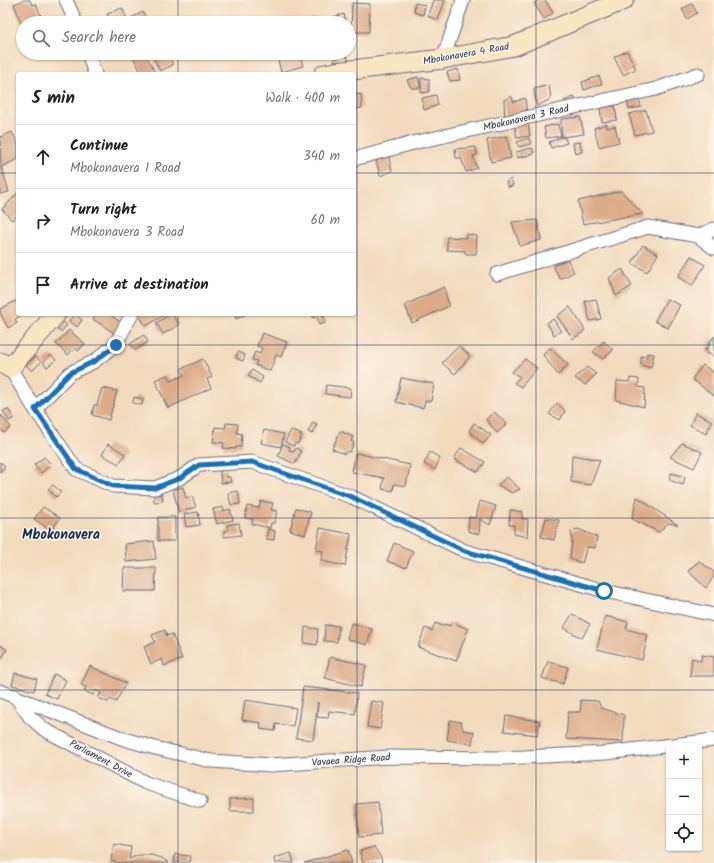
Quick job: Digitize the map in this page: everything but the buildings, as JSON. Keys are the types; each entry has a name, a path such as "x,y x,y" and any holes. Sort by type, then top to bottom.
{"street":[{"path":"66,0 73,16"},
{"path":"444,59 463,0"},
{"name":"Mbokonavera 4 Road","path":"335,72 444,59 514,46 624,0"},
{"path":"90,60 94,72"},
{"name":"Mbokonavera 3 Road","path":"356,158 425,140 656,89 698,74"},
{"path":"497,274 648,227 698,236 714,248"},
{"path":"698,236 714,229"},
{"path":"54,316 5,365 76,469 113,486 155,488 180,478 199,465 252,462 352,497 465,551 604,591 714,615"},
{"path":"35,409 70,373 95,361 116,345 131,316"},
{"name":"Vavaea Ridge Road","path":"0,691 124,738 155,748 211,761 271,765 388,757 503,758 606,753 714,740"},
{"name":"Parliament Drive","path":"15,696 30,717 45,730 146,783 200,801"}],"district":[{"name":"Mbokonavera","path":"61,535"}],"route":[{"path":"116,345 95,361 70,373 35,409 76,469 113,486 155,488 180,478 199,465 252,462 352,497 465,551 604,591"}]}
